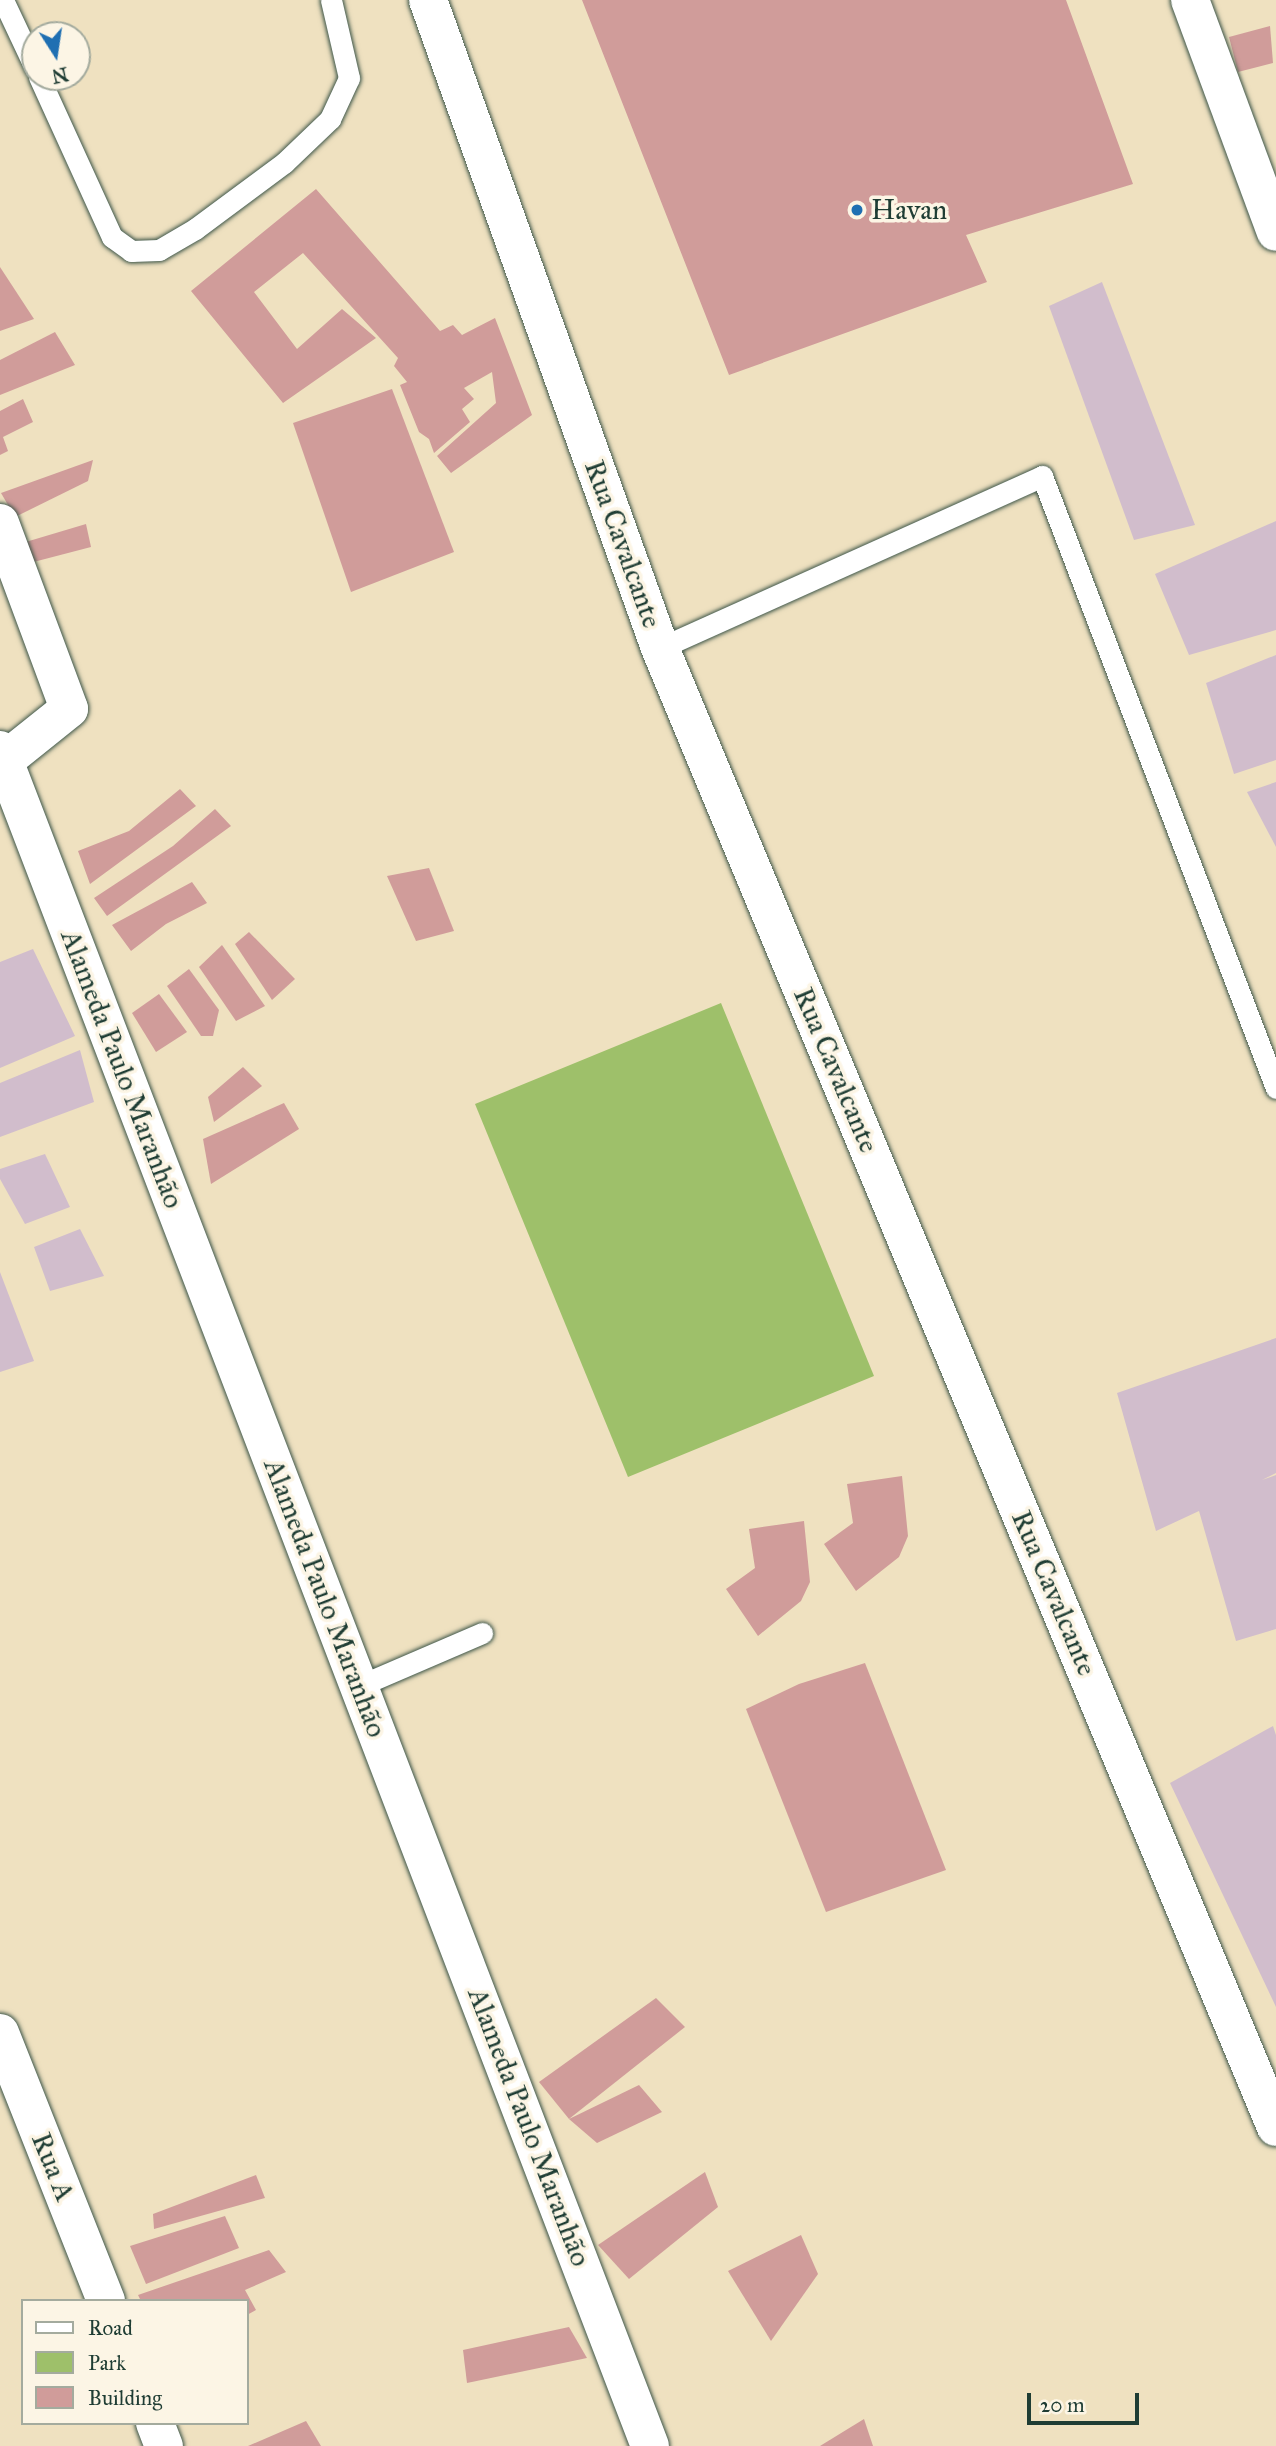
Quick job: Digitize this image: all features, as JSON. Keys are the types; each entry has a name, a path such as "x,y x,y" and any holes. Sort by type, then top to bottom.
{"street":[{"name":"Rua Cavalcante","path":"428,0 660,648 1276,2127"},
{"path":"1199,3 1276,232"},
{"path":"0,523 69,709 2,756"},
{"name":"Alameda Paulo Maranhão","path":"2,756 650,2446"},
{"name":"Rua A","path":"0,2033 9,2081 105,2299"},
{"path":"156,2425 164,2446"}],"lane":[{"path":"4,0 21,37"},
{"path":"45,91 113,237 131,251 159,250 195,229 284,163 330,119 348,78 331,0"},
{"path":"660,648 1042,476 1276,1088"},
{"path":"359,1686 482,1633"}],"shaded area":[{"path":"1102,282 1195,525 1134,540 1049,306"},
{"path":"1276,521 1276,630 1189,655 1155,574"},
{"path":"1276,655 1276,760 1234,774 1206,683"},
{"path":"1276,782 1276,847 1247,792"},
{"path":"33,949 75,1036 0,1068 0,962"},
{"path":"80,1050 94,1102 0,1137 0,1083"},
{"path":"45,1154 70,1207 25,1224 0,1179 0,1169"},
{"path":"80,1229 104,1276 50,1291 34,1247"},
{"path":"0,1272 34,1361 0,1372"},
{"path":"1276,1338 1276,1473 1262,1480 1276,1475 1276,1629 1236,1641 1199,1511 1156,1531 1117,1393"},
{"path":"1273,1726 1276,1735 1276,2007 1170,1783"}],"green space":[{"path":"721,1003 874,1376 628,1477 475,1104"}],"building":[{"name":"Havan","path":"582,0 1066,0 1133,184 966,235 987,282 729,375"},
{"path":"1270,26 1273,63 1238,72 1229,37"},
{"path":"316,189 440,331 453,325 462,335 495,318 532,415 451,473 437,456 496,403 492,372 464,388 474,399 462,409 470,422 434,453 429,439 419,432 400,385 407,382 394,366 398,358 303,253 254,292 297,349 342,309 376,338 283,403 191,291"},
{"path":"0,267 34,319 0,331"},
{"path":"55,332 75,365 0,395 0,360"},
{"path":"392,389 454,552 351,592 293,423"},
{"path":"23,399 33,422 3,437 8,451 0,455 0,411"},
{"path":"93,460 88,481 15,517 1,493"},
{"path":"86,524 91,547 22,565 19,544"},
{"path":"180,789 196,806 90,884 78,851 129,831"},
{"path":"215,809 231,826 107,916 94,898 173,846"},
{"path":"429,868 454,931 416,941 387,876"},
{"path":"192,882 207,903 166,924 131,951 112,925"},
{"path":"249,932 295,979 272,1000 235,944"},
{"path":"222,945 265,1006 236,1021 199,967"},
{"path":"189,969 219,1010 213,1036 201,1036 167,986"},
{"path":"159,994 187,1032 156,1052 132,1013"},
{"path":"243,1067 262,1086 214,1122 208,1097"},
{"path":"284,1103 299,1129 211,1184 203,1139"},
{"path":"902,1476 908,1536 899,1557 856,1591 824,1544 853,1523 847,1484"},
{"path":"804,1521 810,1582 801,1601 758,1636 726,1589 755,1568 749,1529"},
{"path":"865,1663 946,1870 826,1912 746,1709 799,1684"},
{"path":"656,1998 685,2027 569,2119 539,2082"},
{"path":"639,2085 662,2112 597,2143 569,2119"},
{"path":"705,2172 718,2207 629,2279 598,2245"},
{"path":"256,2175 265,2198 154,2229 153,2214"},
{"path":"225,2216 239,2248 146,2284 130,2246"},
{"path":"801,2235 818,2274 771,2341 728,2271"},
{"path":"269,2250 286,2272 245,2290 256,2310 248,2314 248,2299 140,2299 138,2295"},
{"path":"569,2327 587,2358 467,2383 463,2350"},
{"path":"864,2419 873,2446 820,2446"},
{"path":"306,2421 321,2446 248,2446"}],"place":[{"name":"Havan","path":"857,210"}]}
